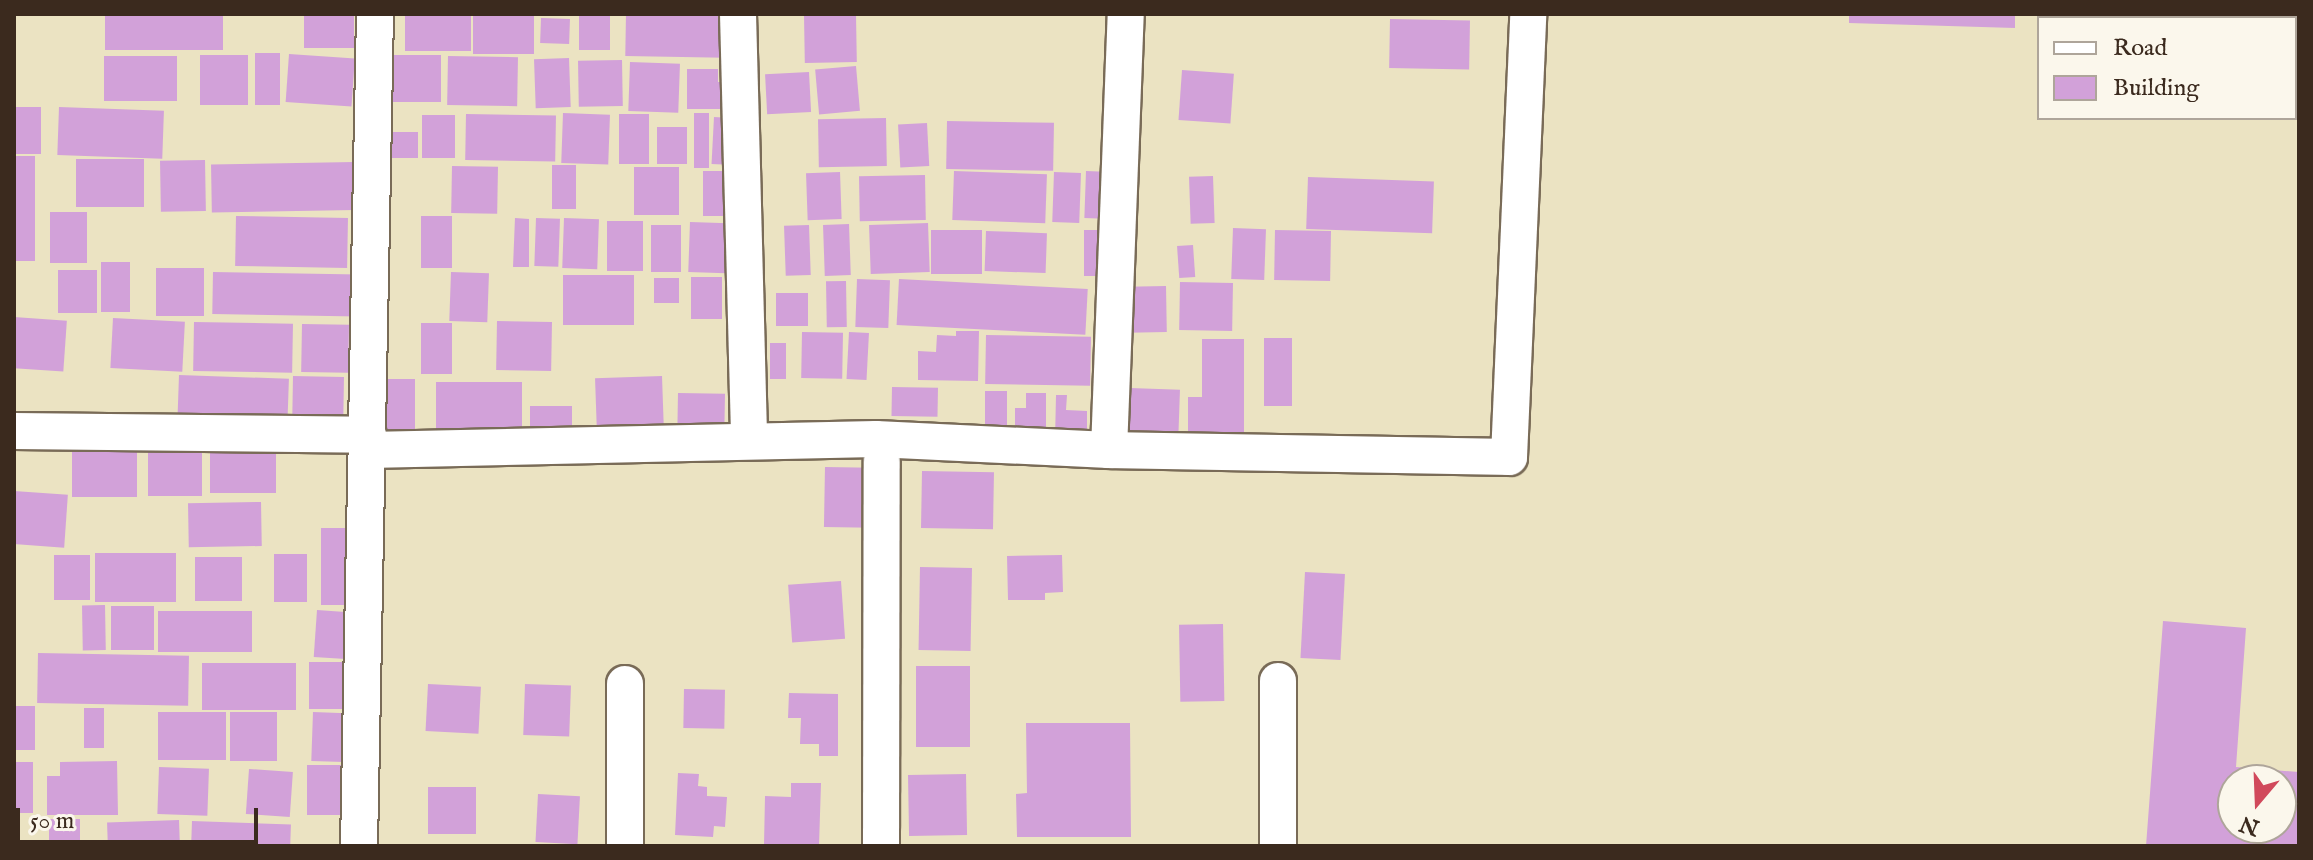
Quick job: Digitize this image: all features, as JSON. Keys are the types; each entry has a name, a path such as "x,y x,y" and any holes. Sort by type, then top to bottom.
{"street":[{"path":"359,846 375,14"},
{"path":"738,14 749,440"},
{"path":"1109,450 1126,14"},
{"path":"14,431 368,442 876,439 1109,450 1509,457 1528,14"},
{"path":"881,846 882,462"},
{"path":"1278,681 1278,846"},
{"path":"625,684 625,846"}],"building":[{"path":"105,14 223,14 223,50 105,50"},
{"path":"304,14 354,14 354,48 304,48"},
{"path":"405,14 471,14 471,51 405,51"},
{"path":"473,14 534,14 534,54 473,54"},
{"path":"579,14 610,14 610,50 579,50"},
{"path":"626,14 725,16 724,58 625,56"},
{"path":"1849,14 2015,14 2015,28 1849,23"},
{"path":"2059,14 2185,14 2185,16"},
{"path":"856,15 857,62 805,63 804,16"},
{"path":"541,18 570,19 569,44 540,43"},
{"path":"1390,19 1470,20 1469,69 1389,68"},
{"path":"255,53 280,53 280,105 255,105"},
{"path":"289,54 355,59 351,106 286,102"},
{"path":"200,55 248,55 248,105 200,105"},
{"path":"387,55 441,55 441,102 387,102"},
{"path":"104,56 177,56 177,101 104,101"},
{"path":"448,56 518,57 517,106 447,105"},
{"path":"569,58 571,107 536,108 534,59"},
{"path":"622,60 623,106 579,107 578,61"},
{"path":"630,62 680,64 678,113 628,111"},
{"path":"2297,62 2299,62 2297,110"},
{"path":"856,66 860,111 819,114 815,70"},
{"path":"687,69 718,69 718,82 736,82 736,109 687,109"},
{"path":"1182,70 1234,74 1230,124 1179,120"},
{"path":"809,72 811,112 767,114 765,74"},
{"path":"14,107 41,107 41,154 14,154"},
{"path":"59,107 164,111 162,159 57,155"},
{"path":"563,113 610,115 608,165 561,163"},
{"path":"694,113 709,113 709,168 694,168"},
{"path":"466,114 556,116 555,162 465,160"},
{"path":"619,114 649,114 649,164 619,164"},
{"path":"422,115 455,115 455,158 422,158"},
{"path":"714,117 731,118 729,165 712,164"},
{"path":"886,118 887,166 819,167 818,119"},
{"path":"947,121 1054,123 1053,171 946,169"},
{"path":"927,123 929,166 900,167 898,125"},
{"path":"657,127 687,127 687,164 657,164"},
{"path":"375,132 418,132 418,158 375,158"},
{"path":"14,156 35,156 35,261 14,261"},
{"path":"76,159 144,159 144,207 76,207"},
{"path":"205,160 206,211 161,212 160,161"},
{"path":"354,162 355,210 212,212 211,164"},
{"path":"552,165 576,165 576,209 552,209"},
{"path":"452,166 498,167 497,214 451,213"},
{"path":"634,167 679,167 679,215 634,215"},
{"path":"703,171 726,171 726,216 703,216"},
{"path":"954,171 1047,174 1045,223 952,220"},
{"path":"1086,171 1112,172 1110,219 1084,218"},
{"path":"840,172 842,219 808,220 806,173"},
{"path":"1054,172 1081,173 1079,223 1052,222"},
{"path":"925,175 926,220 860,221 859,176"},
{"path":"1213,176 1215,223 1191,224 1189,177"},
{"path":"1308,177 1434,181 1432,233 1306,229"},
{"path":"50,212 87,212 87,263 50,263"},
{"path":"236,216 348,218 347,268 235,266"},
{"path":"421,216 452,216 452,268 421,268"},
{"path":"515,218 529,219 529,267 513,267"},
{"path":"536,218 560,219 558,267 534,266"},
{"path":"564,218 599,219 597,269 562,268"},
{"path":"607,221 643,221 643,271 607,271"},
{"path":"690,222 728,223 726,273 688,272"},
{"path":"928,223 930,272 871,274 869,225"},
{"path":"849,224 851,275 825,276 823,225"},
{"path":"651,225 681,225 681,272 651,272"},
{"path":"809,225 811,275 786,276 784,226"},
{"path":"1233,228 1266,229 1264,280 1231,279"},
{"path":"931,230 982,230 982,274 931,274"},
{"path":"1084,230 1107,230 1107,276 1084,276"},
{"path":"1275,230 1331,231 1330,281 1274,280"},
{"path":"986,231 1047,233 1046,273 985,271"},
{"path":"1193,245 1195,277 1179,278 1177,246"},
{"path":"101,262 130,262 130,312 101,312"},
{"path":"156,268 204,268 204,316 156,316"},
{"path":"58,270 97,270 97,313 58,313"},
{"path":"213,272 359,275 358,317 212,314"},
{"path":"451,272 489,273 487,322 449,321"},
{"path":"563,275 634,275 634,325 563,325"},
{"path":"691,277 722,277 722,319 691,319"},
{"path":"654,278 679,278 679,303 654,303"},
{"path":"857,279 890,280 888,328 855,327"},
{"path":"899,279 1088,289 1085,335 897,325"},
{"path":"826,281 846,281 847,327 827,327"},
{"path":"1180,282 1233,283 1232,331 1179,330"},
{"path":"1166,286 1167,332 1128,333 1127,287"},
{"path":"776,293 808,293 808,326 776,326"},
{"path":"14,317 67,321 63,372 14,368"},
{"path":"113,318 185,322 182,372 110,368"},
{"path":"497,321 552,322 551,371 496,370"},
{"path":"194,322 293,324 292,373 193,371"},
{"path":"421,323 452,323 452,374 421,374"},
{"path":"302,324 349,325 348,373 301,372"},
{"path":"956,331 979,331 978,381 918,380 918,351 936,352 937,335 956,336"},
{"path":"802,332 843,333 842,379 801,378"},
{"path":"849,332 869,333 867,380 847,379"},
{"path":"986,335 1091,337 1090,386 985,384"},
{"path":"1264,338 1292,338 1292,406 1264,406"},
{"path":"1202,339 1244,339 1244,437 1188,437 1188,397 1202,397"},
{"path":"770,343 786,343 786,379 770,379"},
{"path":"179,375 289,379 287,429 177,425"},
{"path":"293,376 344,377 343,425 292,424"},
{"path":"662,376 664,433 597,435 595,378"},
{"path":"382,379 415,379 415,432 382,432"},
{"path":"436,382 522,382 522,430 436,430"},
{"path":"892,387 938,388 937,417 891,416"},
{"path":"1130,388 1180,390 1178,433 1128,431"},
{"path":"985,391 1007,391 1007,441 985,441"},
{"path":"678,393 725,394 724,433 677,432"},
{"path":"1026,393 1046,393 1046,443 1015,443 1015,408 1026,408"},
{"path":"1056,395 1067,395 1066,410 1087,411 1087,441 1055,440"},
{"path":"530,406 572,406 572,430 530,430"},
{"path":"148,443 202,443 202,496 148,496"},
{"path":"72,445 137,445 137,497 72,497"},
{"path":"210,449 276,449 276,493 210,493"},
{"path":"825,467 873,468 872,528 824,527"},
{"path":"922,471 994,472 993,529 921,528"},
{"path":"14,491 68,495 64,548 14,544"},
{"path":"261,502 262,546 189,547 188,503"},
{"path":"321,528 348,528 348,605 321,605"},
{"path":"95,553 176,553 176,602 95,602"},
{"path":"274,554 307,554 307,602 274,602"},
{"path":"54,555 90,555 90,600 54,600"},
{"path":"1062,555 1063,592 1045,593 1045,600 1008,600 1007,556"},
{"path":"195,557 242,557 242,601 195,601"},
{"path":"920,567 972,568 971,651 919,650"},
{"path":"1305,572 1345,574 1340,660 1300,658"},
{"path":"841,581 845,639 792,643 788,585"},
{"path":"82,605 105,605 106,650 83,650"},
{"path":"111,606 154,606 154,650 111,650"},
{"path":"317,610 349,612 346,659 314,657"},
{"path":"158,611 252,611 252,652 158,652"},
{"path":"2163,621 2246,628 2236,764 2217,764 2217,844 2297,844 2297,772 2299,846 2146,846"},
{"path":"1223,624 1224,701 1180,702 1179,625"},
{"path":"38,653 189,656 188,706 37,703"},
{"path":"309,662 346,662 346,709 309,709"},
{"path":"202,663 296,663 296,710 202,710"},
{"path":"916,666 970,666 970,747 916,747"},
{"path":"428,684 481,687 478,734 426,731"},
{"path":"525,684 571,686 569,737 523,735"},
{"path":"684,689 725,690 724,729 683,728"},
{"path":"789,693 838,694 838,756 819,756 819,744 800,744 801,718 788,718"},
{"path":"14,706 35,706 35,750 14,750"},
{"path":"84,708 104,708 104,748 84,748"},
{"path":"158,712 226,712 226,760 158,760"},
{"path":"230,712 277,712 277,761 230,761"},
{"path":"313,712 346,713 344,762 311,761"},
{"path":"1026,723 1130,723 1131,837 1017,837 1016,794 1027,793"},
{"path":"117,761 118,815 47,815 47,776 60,776 60,762"},
{"path":"14,762 33,762 33,813 14,813"},
{"path":"307,765 348,765 348,815 307,815"},
{"path":"159,767 209,769 207,816 157,814"},
{"path":"249,769 293,772 290,817 246,814"},
{"path":"678,773 699,774 698,786 707,787 707,796 727,797 725,827 714,826 713,837 675,835"},
{"path":"966,774 967,835 909,836 908,775"},
{"path":"791,783 821,783 819,846 764,845 765,796 791,797"},
{"path":"428,787 476,787 476,834 428,834"},
{"path":"538,794 580,796 577,844 535,842"},
{"path":"49,819 80,819 80,846 49,846"},
{"path":"179,820 180,846 108,846 107,823"},
{"path":"192,821 291,824 290,846 191,846"}]}
